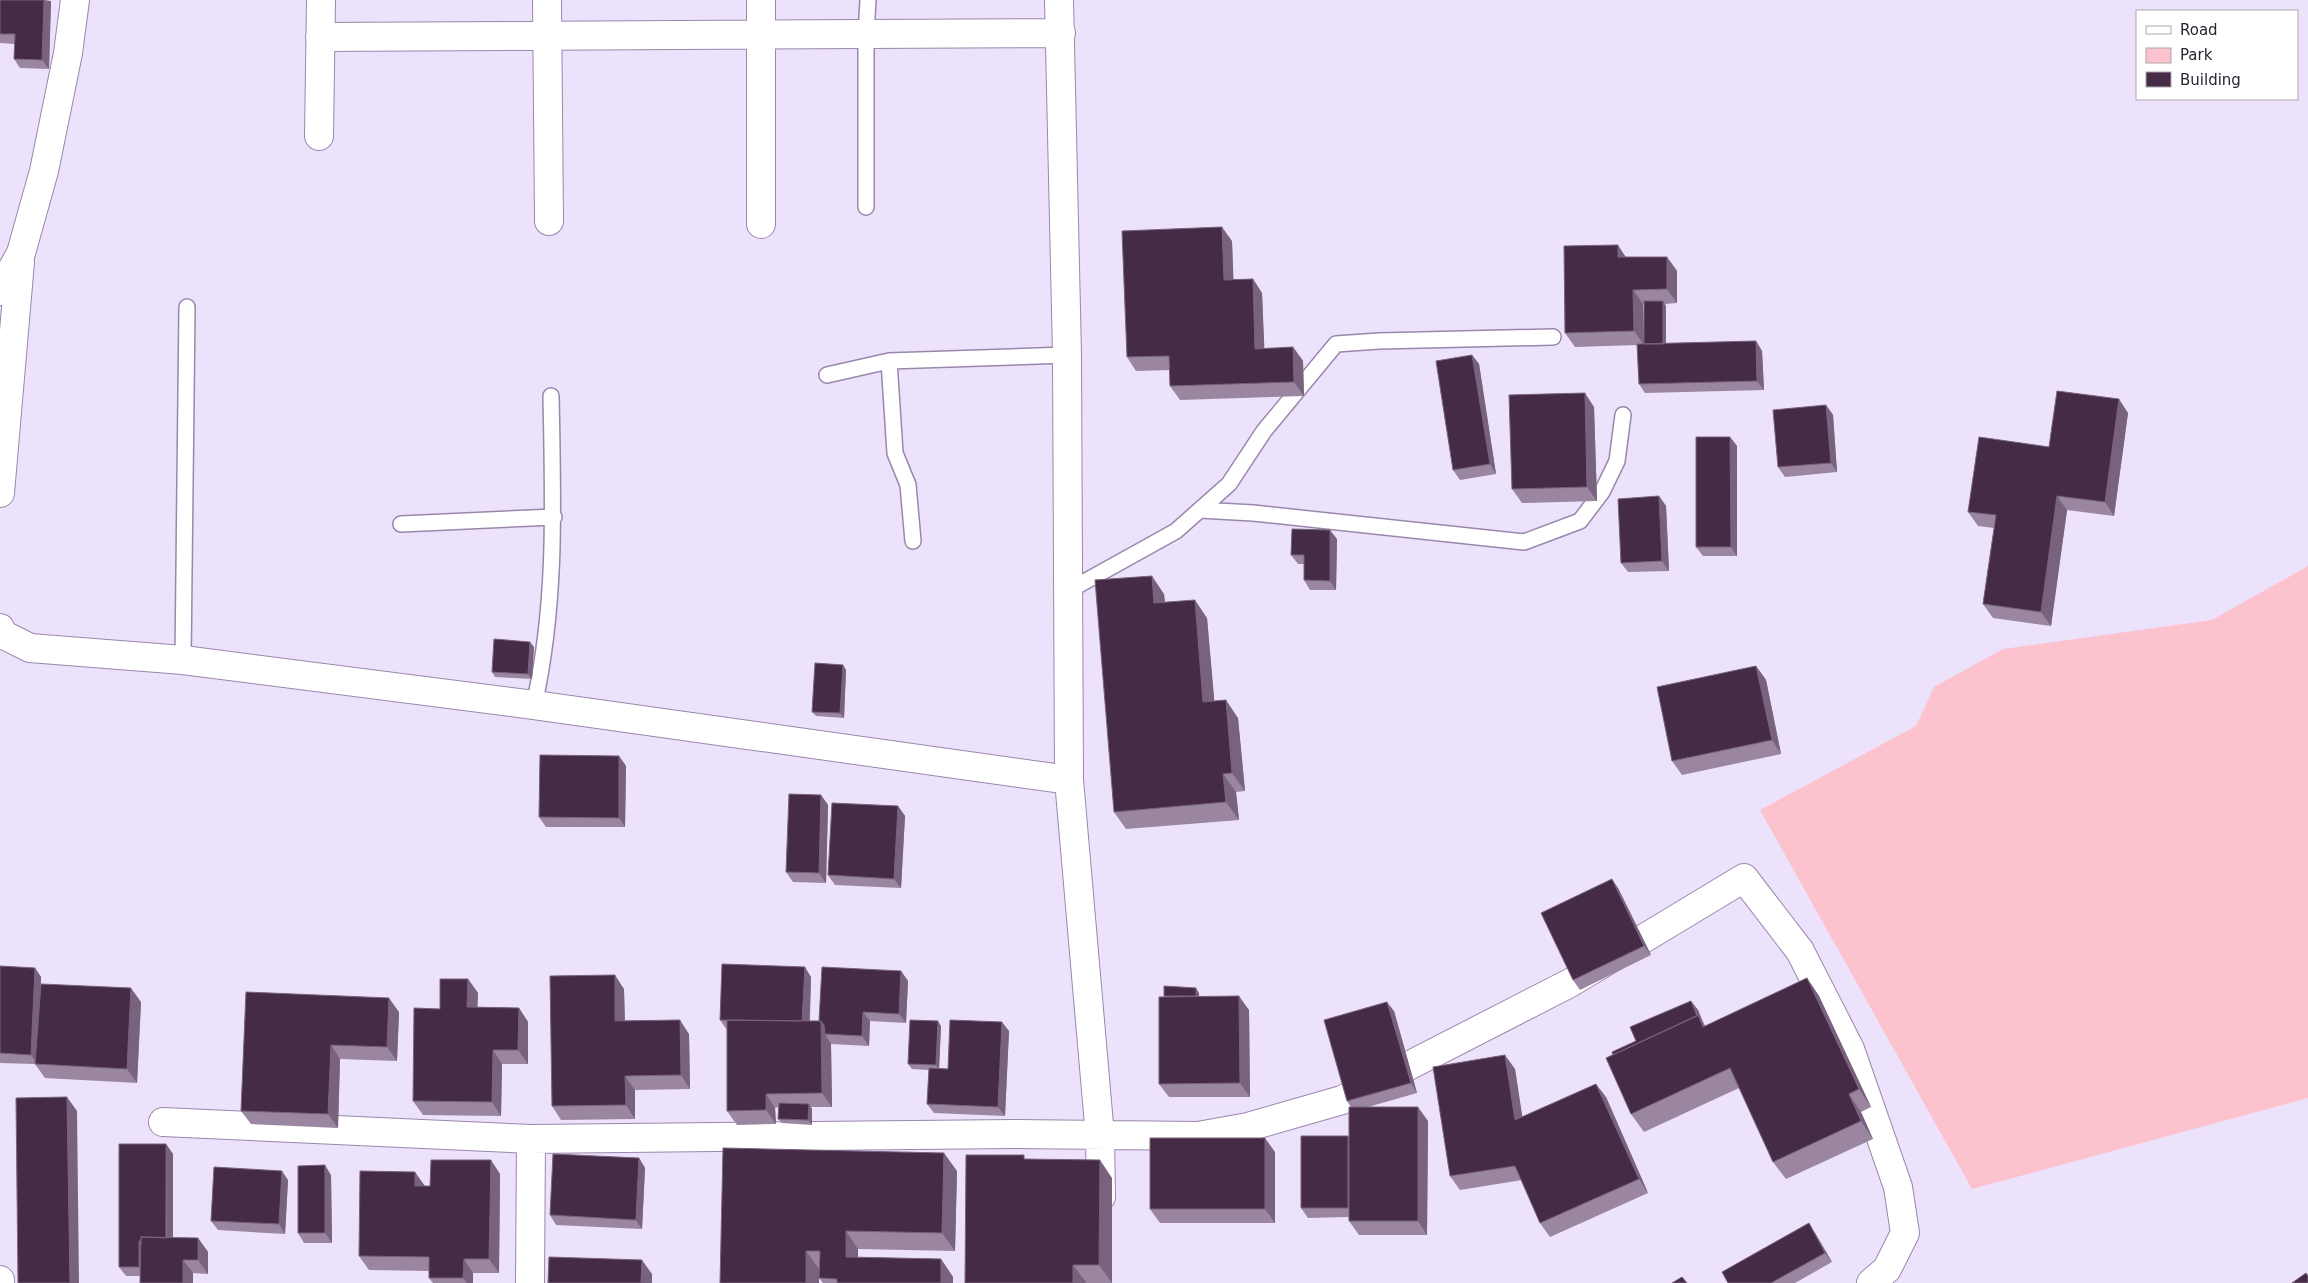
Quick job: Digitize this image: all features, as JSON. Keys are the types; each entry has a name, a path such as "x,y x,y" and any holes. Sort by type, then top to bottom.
{"street":[{"path":"0,492 21,253 44,171 68,53 75,0"},
{"path":"319,136 321,0"},
{"path":"547,0 549,221"},
{"path":"761,0 761,224"},
{"path":"1059,0 1067,355 1069,780 1100,1136 1101,1224"},
{"path":"320,37 1061,32"},
{"path":"0,291 21,253"},
{"path":"0,628 2,634 30,648 183,660 534,705 1069,780"},
{"path":"163,1122 531,1139 1004,1134 1198,1136 1248,1127 1342,1100 1570,983 1744,878 1800,951 1846,1041 1898,1186 1904,1233 1888,1269 1871,1283"},
{"path":"530,1283 531,1139"}],"lane":[{"path":"866,207 866,34 868,0"},
{"path":"183,660 187,307"},
{"path":"1068,591 1176,531 1229,484 1264,431 1336,344 1378,341 1553,337"},
{"path":"827,375 889,361 1067,355"},
{"path":"889,361 895,453 908,485 912,541"},
{"path":"534,705 544,662 554,517 551,396"},
{"path":"1200,510 1253,513 1524,542 1580,521 1602,492 1618,461 1623,415"},
{"path":"401,524 554,517"}],"green space":[{"path":"2308,566 2308,1098 1972,1189 1760,810 1916,726 1934,687 2003,649 2212,620"}],"building":[{"path":"0,0 44,0 42,60 14,59 15,34 0,34"},
{"path":"1222,227 1224,280 1253,279 1255,349 1293,347 1294,382 1170,386 1169,356 1127,357 1122,231"},
{"path":"1618,245 1618,257 1667,257 1667,289 1633,290 1634,331 1565,333 1564,246"},
{"path":"1644,301 1663,301 1663,344 1644,344"},
{"path":"1756,341 1757,381 1639,384 1637,344"},
{"path":"1472,355 1490,464 1453,470 1436,361"},
{"path":"2057,391 2119,399 2105,502 2057,496 2041,612 1983,604 1996,515 1968,512 1979,437 2049,447"},
{"path":"1585,393 1587,487 1512,489 1509,395"},
{"path":"1826,405 1831,463 1778,467 1773,410"},
{"path":"1696,437 1730,437 1731,547 1696,547"},
{"path":"1659,496 1662,561 1621,563 1618,499"},
{"path":"1292,529 1330,530 1330,581 1304,580 1304,555 1291,555"},
{"path":"1152,576 1154,603 1195,600 1203,702 1226,700 1232,773 1223,774 1226,802 1114,812 1095,580"},
{"path":"494,639 530,642 528,674 492,672"},
{"path":"815,663 843,665 840,713 812,712"},
{"path":"1756,666 1772,740 1672,761 1657,687"},
{"path":"540,755 619,756 619,818 539,817"},
{"path":"789,794 821,795 819,873 786,872"},
{"path":"832,803 898,806 894,879 828,875"},
{"path":"1612,879 1644,946 1573,980 1541,913"},
{"path":"722,964 805,967 802,1021 720,1020"},
{"path":"0,966 35,968 31,1055 0,1053"},
{"path":"822,967 901,971 899,1014 863,1012 862,1036 825,1034 824,1025 819,1021"},
{"path":"615,975 615,1021 680,1020 681,1075 625,1076 626,1105 552,1106 550,976"},
{"path":"1807,978 1859,1089 1849,1094 1861,1121 1773,1162 1730,1068 1631,1114 1606,1058 1698,1015 1703,1027"},
{"path":"440,979 468,979 467,1007 519,1008 518,1050 493,1050 492,1102 413,1101 414,1008 440,1009"},
{"path":"41,984 131,988 127,1069 35,1064"},
{"path":"1164,986 1196,988 1196,996 1164,996"},
{"path":"246,992 389,998 387,1047 331,1045 328,1114 241,1111"},
{"path":"1239,996 1240,1083 1159,1084 1159,997"},
{"path":"1691,1001 1697,1016 1613,1055 1612,1052 1636,1041 1630,1027"},
{"path":"1387,1002 1411,1083 1347,1101 1324,1020"},
{"path":"727,1020 821,1021 822,1093 766,1094 766,1110 727,1111"},
{"path":"910,1020 938,1021 936,1065 908,1064"},
{"path":"950,1020 1002,1022 998,1107 927,1104 929,1068 948,1069"},
{"path":"1505,1055 1515,1120 1596,1084 1639,1179 1540,1223 1515,1166 1450,1176 1433,1067"},
{"path":"67,1097 70,1283 18,1283 16,1098"},
{"path":"779,1103 809,1104 808,1120 778,1119"},
{"path":"1349,1107 1418,1107 1418,1221 1349,1221"},
{"path":"1301,1136 1348,1136 1348,1208 1301,1208"},
{"path":"1150,1138 1265,1138 1265,1209 1150,1209"},
{"path":"119,1144 166,1144 166,1238 141,1237 141,1241 139,1241 139,1267 119,1267"},
{"path":"723,1148 944,1153 942,1233 846,1231 846,1257 941,1259 941,1283 837,1283 837,1279 819,1278 820,1251 806,1251 806,1283 720,1283"},
{"path":"553,1154 639,1158 636,1220 550,1215"},
{"path":"966,1155 1024,1155 1024,1159 1100,1160 1099,1265 1073,1265 1073,1283 965,1283"},
{"path":"431,1160 491,1160 489,1259 464,1259 463,1278 429,1278 429,1257 359,1256 360,1171 415,1172 415,1186 430,1186"},
{"path":"325,1165 325,1233 298,1233 298,1166"},
{"path":"214,1167 282,1171 279,1224 211,1221"},
{"path":"1809,1223 1825,1253 1771,1283 1728,1283 1722,1272"},
{"path":"141,1237 198,1238 198,1260 183,1260 183,1283 140,1283"},
{"path":"549,1257 642,1260 641,1283 548,1283"},
{"path":"2306,1273 2308,1283 2292,1283"},
{"path":"1682,1277 1687,1283 1672,1283"}]}
